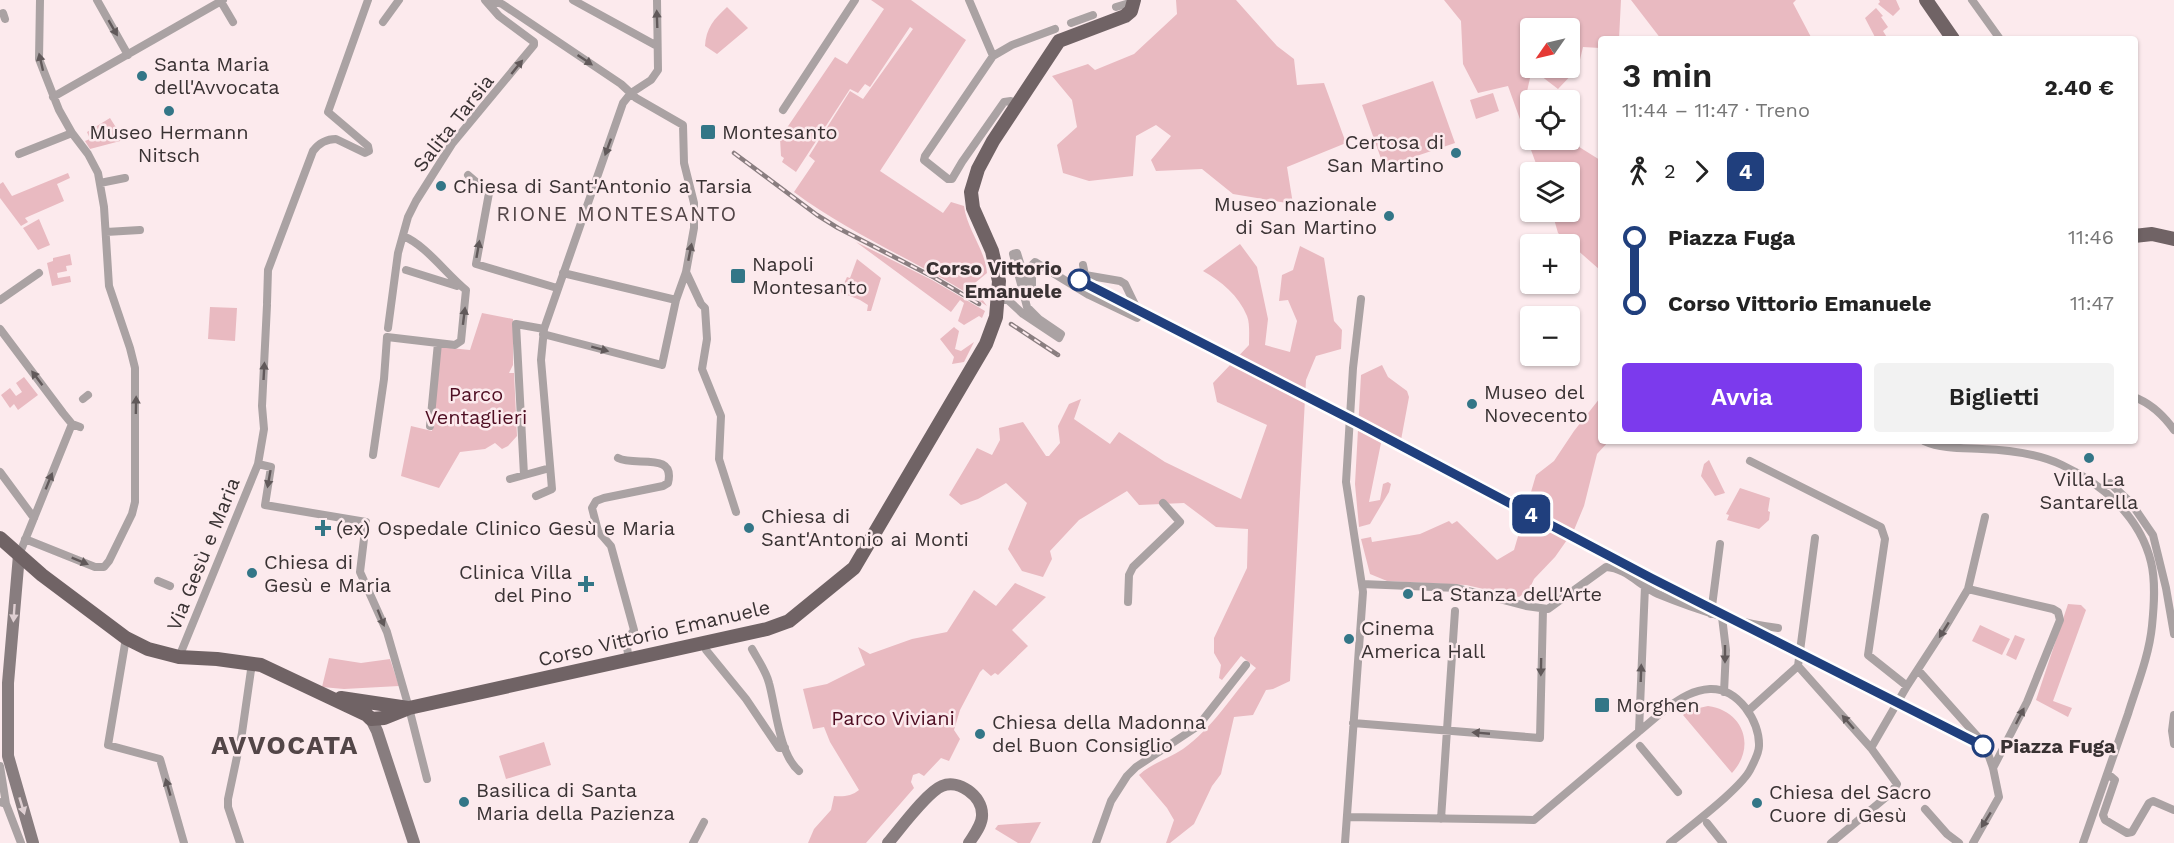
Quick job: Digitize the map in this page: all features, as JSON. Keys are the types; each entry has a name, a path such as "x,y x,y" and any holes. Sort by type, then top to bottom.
{"main road":[{"path":"1926,0 1951,36"},
{"name":"Corso Vittorio Emanuele","path":"404,707 766,629 789,621 855,567 981,353 992,330 999,300 998,268 973,208 971,192 978,169 993,141 1059,41 1125,15 1131,10 1130,2"},
{"path":"2138,236 2152,234 2174,239"},
{"path":"0,538 126,638 148,648 179,657 252,663 272,669 371,719 414,843"},
{"path":"19,555 8,683 8,756 33,843"},
{"path":"322,693 369,703 404,707"},
{"path":"371,719 381,710 404,707"},
{"path":"888,843 927,798 941,787 955,784 974,795 980,804 982,814 980,824 969,843"}],"street":[{"path":"25,539 95,567 104,567 112,562 135,502 136,393 133,358 109,286 100,183 94,163 72,133 53,97 39,59 40,0"},
{"path":"97,0 128,55"},
{"path":"53,97 221,0 233,22"},
{"name":"Via Gesù e Maria","path":"179,657 200,599 245,500 258,464 264,429 262,406 268,270 312,150 319,143 332,139 365,153 369,151 369,146 328,112 368,0"},
{"path":"383,22 399,0"},
{"path":"487,0 503,2 621,84 636,98 683,125 684,163 694,203 694,228 686,272 676,300 662,365 516,324 524,475"},
{"name":"Salita Tarsia","path":"373,454 388,333 401,268 403,236 416,201 452,144 534,45 534,42 495,13 487,0"},
{"path":"573,0 658,42"},
{"path":"536,496 552,489 541,360 544,332 562,273 623,103 631,93 648,83 657,74 659,67 657,0"},
{"path":"783,110 855,0"},
{"path":"969,0 993,56"},
{"path":"1972,0 1998,36"},
{"path":"1116,7 1130,2"},
{"path":"1071,23 1093,15"},
{"path":"1017,104 1011,100 1004,102 952,179 948,179 924,160 993,56 1012,45 1054,29"},
{"path":"19,154 72,133"},
{"path":"468,175 489,193 476,264 557,288"},
{"path":"100,183 125,178"},
{"path":"106,232 140,230"},
{"path":"388,333 438,343 455,345 460,342 467,292 416,242 403,236"},
{"path":"999,300 1008,300 1023,314 1059,338 1061,334 1039,319 1027,307 1013,254 1017,253 1030,295 1032,265 1035,262 1089,295 1137,318 1140,315 1125,284 1120,281 1085,275 1083,265"},
{"path":"401,268 465,289"},
{"path":"686,272 705,308 707,339 702,369 721,416 719,459 736,512"},
{"path":"0,300 39,273"},
{"path":"562,273 676,300"},
{"path":"1345,843 1362,584 1346,482 1360,299"},
{"path":"0,329 76,426 19,555"},
{"path":"430,426 438,343"},
{"path":"2138,399 2145,401 2168,421 2174,430"},
{"path":"1929,444 2028,454 2061,464 2102,488 2117,502 2138,530 2151,562 2154,590 2152,627 2144,662 2083,843"},
{"path":"618,458 624,461 659,462 664,465 669,474 668,483 663,486 604,498 596,501 592,508 599,533 611,546 634,630 626,641 629,660"},
{"path":"1750,461 1881,527 1885,539 1868,655 1907,686"},
{"path":"258,464 271,467 265,505 366,522 360,572 387,632 404,707 427,779"},
{"path":"510,479 550,468"},
{"path":"0,472 34,518"},
{"path":"2102,488 2110,483 2131,502 2153,535 2174,634"},
{"path":"1128,602 1129,575 1132,567 1180,522 1163,503"},
{"path":"1871,748 1968,589 1986,517"},
{"path":"1748,711 1798,666 1815,538"},
{"path":"1711,614 1720,544"},
{"path":"1362,584 1457,588 1548,609 1606,567 1616,568 1655,593 1711,614 1748,624 1778,628"},
{"path":"158,581 170,586"},
{"path":"1639,731 1645,586"},
{"path":"1968,589 2053,609 2058,612 2060,620 2027,702 1993,768"},
{"path":"1353,723 1540,738 1542,609"},
{"path":"1441,819 1455,611"},
{"path":"1722,617 1726,650 1724,692"},
{"path":"126,638 108,745 160,759 184,843"},
{"path":"705,643 706,650 746,699 779,748 785,748"},
{"path":"752,649 768,680 785,748 799,771"},
{"path":"240,843 228,807 228,799 242,733 252,663"},
{"path":"1096,843 1111,801 1127,776 1136,767 1198,726 1246,665"},
{"path":"1798,666 1871,748 1897,784 1891,793 1831,843"},
{"path":"1918,670 1985,745 1993,768 1999,797 1973,843"},
{"path":"1347,817 1534,820 1668,707 1690,693 1712,689 1724,692 1738,699 1748,711 1756,727 1760,748 1750,771 1741,783 1670,843"},
{"path":"2174,715 2172,731 2174,744"},
{"path":"1640,746 1678,792"},
{"path":"0,766 3,803 21,843"},
{"path":"2108,774 2115,780 2103,815 2106,820 2127,833 2132,832 2149,803 2153,801 2174,810"},
{"path":"1928,810 1947,834 1959,843"},
{"path":"693,843 704,822"},
{"path":"1707,823 1723,843"}],"green space":[{"path":"871,0 911,0 966,40 880,171 943,213 951,202 964,206 986,264 987,273 970,287 977,292 987,306 841,223 794,192 815,161 809,156 850,91 863,99 913,29 910,27 870,87 865,84 858,93 850,89 796,172 782,162 784,158 781,156 780,138 835,57 847,64 884,9"},
{"path":"1176,0 1236,0 1277,46 1294,59 1297,85 1324,83 1346,143 1287,167 1293,204 1233,194 1202,169 1156,171 1151,160 1171,136 1156,125 1136,136 1133,176 1089,181 1063,173 1057,145 1077,127 1072,100 1052,76 1088,64 1095,70 1134,54 1177,14"},
{"path":"1444,0 1621,0 1619,36 1598,36 1598,48 1583,47 1580,60 1580,18 1520,18 1520,78 1530,78 1527,90 1520,90 1520,119 1508,86 1478,93 1463,64 1461,21"},
{"path":"1631,0 1796,0 1793,3 1810,36 1659,36"},
{"path":"1879,0 1896,0 1900,9 1893,16 1878,4"},
{"path":"727,7 748,28 717,54 705,46 707,34 712,24"},
{"path":"1876,8 1888,27 1883,31 1886,36 1874,36 1865,18"},
{"path":"1544,78 1568,78 1558,89"},
{"path":"1433,81 1455,143 1384,167 1362,105"},
{"path":"1493,93 1499,111 1476,119 1470,100"},
{"path":"110,118 124,140 90,149 85,141 90,139 87,132"},
{"path":"1580,148 1598,159 1598,268 1580,252 1580,234 1559,234 1555,222 1580,222 1580,162 1535,162 1531,150 1580,150"},
{"path":"68,173 70,178 57,184 64,201 25,218 28,222 21,226 0,198 0,184 3,182 12,196"},
{"path":"39,219 50,245 38,250 23,228"},
{"path":"856,242 932,280 985,311 982,318 979,316 964,325 958,321 964,303 960,300 951,312"},
{"path":"1240,244 1257,267 1268,319 1265,345 1290,352 1297,321 1288,300 1279,301 1282,275 1293,270 1300,246 1324,258 1334,321 1342,330 1341,349 1316,356 1306,380 1290,681 1266,690 1253,715 1234,717 1221,774 1212,786 1194,824 1170,843 1166,843 1174,820 1167,808 1139,775 1194,741 1256,668 1241,656 1222,680 1219,678 1221,665 1214,653 1214,638 1247,568 1248,529 1216,527 1184,503 1139,505 1127,491 1079,520 1050,551 1052,559 1043,577 1022,571 1008,549 1027,503 1006,483 978,499 961,505 949,495 977,448 992,455 1000,440 999,428 1023,422 1046,456 1049,456 1060,443 1058,426 1069,404 1081,399 1074,419 1110,444 1119,432 1165,462 1241,499 1267,425 1217,402 1213,383 1249,345 1249,322 1244,309 1234,296 1223,284 1203,271"},
{"path":"70,254 72,265 66,266 67,271 57,273 58,278 70,276 71,282 52,286 47,263 53,261 53,258"},
{"path":"857,259 881,278 871,311 867,311 868,305 860,300 840,292 847,277 850,278"},
{"path":"210,307 237,308 235,341 208,339"},
{"name":"Parco Ventaglieri","path":"482,313 513,319 513,365 509,373 514,373 517,436 502,449 495,443 485,449 460,452 439,488 401,476 411,426 432,431 441,347 470,350"},
{"path":"954,327 959,331 955,349 961,351 974,342 964,362 952,364 954,357 940,339"},
{"path":"1382,365 1388,377 1407,391 1409,397 1401,440 1381,443 1369,502 1380,500 1383,484 1388,482 1391,484 1389,492 1370,524 1359,527 1355,484 1361,375"},
{"path":"24,377 38,395 18,410 14,404 10,408 1,395 10,388 16,396 22,392 16,383"},
{"path":"1598,401 1598,444 1606,444 1597,454 1584,506 1574,530 1555,557 1534,579 1529,590 1519,597 1466,585 1387,581 1370,574 1361,539 1371,537 1372,542 1420,534 1449,521 1452,524 1457,521 1497,560 1514,550 1536,475 1554,461"},
{"path":"1709,460 1725,493 1715,496 1701,476 1704,464"},
{"path":"1740,488 1770,498 1769,520 1759,529 1727,520 1729,515 1726,514"},
{"name":"Parco Viviani","path":"1015,583 1046,597 1012,630 1028,646 998,675 995,673 991,676 983,669 980,672 960,710 954,730 960,739 949,761 941,758 924,776 919,773 913,775 911,782 914,788 866,843 808,843 814,829 831,810 834,796 847,796 859,790 830,742 824,727 813,729 803,689 827,684 865,665 858,647 870,654 912,639 947,632 974,590 996,606"},
{"path":"2068,604 2081,605 2086,610 2053,701 2072,708 2068,717 2036,700"},
{"path":"1980,625 2010,639 2002,655 1972,641"},
{"path":"2015,635 2025,639 2016,660 2006,655"},
{"path":"329,658 361,663 390,659 399,686 344,689 322,687"},
{"path":"1708,706 1730,715 1738,723 1742,732 1743,752 1732,773 1683,715 1690,710"},
{"path":"544,742 551,765 506,779 499,756"},
{"path":"1041,822 1030,843 1018,843 995,829 998,825"}],"railway":[{"path":"734,153 838,228 935,278 979,304"},
{"path":"1011,324 1058,355"}],"train":[{"name":"4","path":"1079,280 1311,401 1360,424 1651,578 1983,746"}],"place":[{"name":"Santa Maria dell'Avvocata","path":"142,76"},
{"name":"Museo Hermann Nitsch","path":"169,111"},
{"name":"Montesanto","path":"708,132"},
{"name":"Certosa di San Martino","path":"1456,153"},
{"name":"Chiesa di Sant'Antonio a Tarsia","path":"441,186"},
{"name":"Museo nazionale di San Martino","path":"1389,216"},
{"name":"Napoli Montesanto","path":"738,276"},
{"name":"Corso Vittorio Emanuele","path":"1079,280"},
{"name":"Museo del Novecento","path":"1472,404"},
{"name":"Villa La Santarella","path":"2089,458"},
{"name":"(ex) Ospedale Clinico Gesù e Maria","path":"323,528"},
{"name":"Chiesa di Sant'Antonio ai Monti","path":"749,528"},
{"name":"Chiesa di Gesù e Maria","path":"252,573"},
{"name":"Clinica Villa del Pino","path":"586,584"},
{"name":"La Stanza dell'Arte","path":"1408,594"},
{"name":"Cinema America Hall","path":"1349,639"},
{"name":"Morghen","path":"1602,705"},
{"name":"Chiesa della Madonna del Buon Consiglio","path":"980,734"},
{"name":"Piazza Fuga","path":"1983,746"},
{"name":"Basilica di Santa Maria della Pazienza","path":"464,802"},
{"name":"Chiesa del Sacro Cuore di Gesù","path":"1757,803"}],"district":[{"name":"RIONE MONTESANTO","path":"617,213"},
{"name":"AVVOCATA","path":"285,745"}]}
